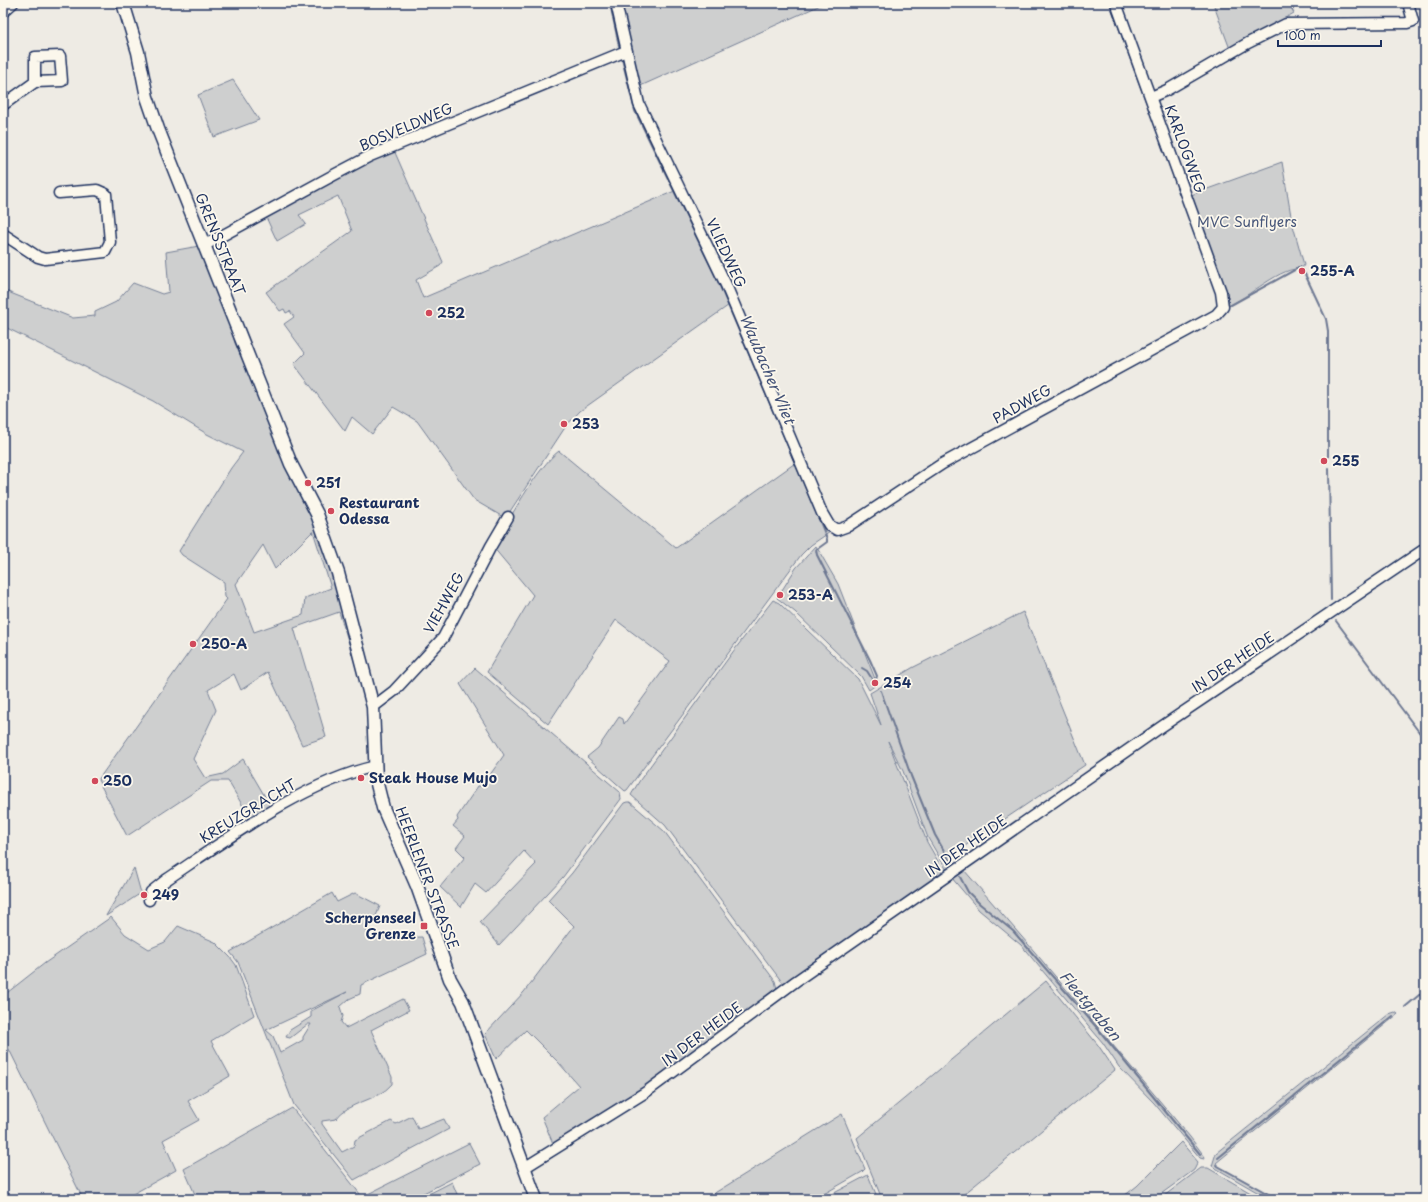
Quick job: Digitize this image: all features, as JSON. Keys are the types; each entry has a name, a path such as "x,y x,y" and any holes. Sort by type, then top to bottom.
{"main road":[{"name":"GRENSSTRAAT","path":"123,3 138,52 147,97 272,417 305,491"},
{"name":"HEERLENER STRASSE","path":"305,491 317,514 338,573 373,707 379,794 388,819 417,886 448,974 463,1002 536,1199"}],"street":[{"path":"3,12 13,3"},
{"name":"VLIEDWEG","path":"616,3 636,98 726,285 822,514 829,525 837,530"},
{"name":"KARLOGWEG","path":"1116,3 1219,285 1223,307"},
{"path":"1151,97 1167,90 1286,24 1402,24 1413,21 1408,3"},
{"name":"BOSVELDWEG","path":"205,246 370,156 626,52"},
{"path":"3,105 35,82"},
{"path":"3,234 45,259 105,252 110,242 106,194 97,190 59,193"},
{"name":"PADWEG","path":"837,530 848,526 942,464 1216,315 1223,307"},
{"name":"VIEHWEG","path":"373,707 394,691 443,638 491,546 508,517"},
{"name":"IN DER HEIDE","path":"524,1168 646,1092 796,981 1168,722 1425,548"},
{"name":"KREUZGRACHT","path":"149,900 151,892 166,880 292,798 361,770 376,766"}],"green space":[{"path":"618,3 825,3 636,88"},
{"path":"1213,3 1288,3 1294,13 1230,49"},
{"path":"233,80 259,120 214,137 198,95"},
{"path":"393,148 443,262 440,266 416,280 423,298 677,190 732,303 580,411 566,426 507,516 503,517 474,500 417,421 393,407 372,434 352,417 345,431 294,364 305,353 284,324 294,317 290,311 286,313 284,309 280,311 266,292 352,231 338,196 299,215 306,224 277,241 265,215"},
{"name":"MVC Sunflyers","path":"1282,162 1292,222 1304,265 1301,270 1294,269 1275,277 1228,306 1228,297 1191,195"},
{"path":"199,246 235,343 323,541 356,666 339,612 294,628 326,737 302,745 268,672 241,690 234,674 208,690 216,710 193,759 205,778 223,774 243,759 270,805 250,818 228,781 211,781 127,836 98,780 227,599 225,597 224,582 182,555 179,551 231,468 243,452 207,434 153,401 3,326 3,290 73,318 95,316 95,312 116,302 133,283 162,294 169,292 166,252","holes":["313,531 331,588 305,598 303,615 254,632 236,584 263,545 275,569"]},
{"path":"559,451 676,548 798,461 833,530 811,545 801,555 625,791 587,757 598,748 619,717 623,719 624,724 670,661 616,620 548,724 487,672 533,595 493,547 532,482 550,459"},
{"path":"816,546 838,584 877,684 869,690 861,676 795,612 777,598 796,568"},
{"path":"773,600 779,603 858,679 881,725 870,693 912,668 1023,612 1085,765 947,858 954,869 948,872 928,838 903,771 888,741 927,842 942,868 941,875 785,983 782,982 665,825 631,795 640,780 735,649"},
{"path":"475,668 620,792 621,799 563,877 499,945 480,922 536,864 524,851 486,893 475,884 461,907 440,887 465,857 456,848 465,836 453,826 458,820 457,817 478,786 482,786 504,755 460,684"},
{"path":"630,802 664,831 775,981 777,989 667,1075 554,1146 542,1117 579,1086 559,1063 526,1030 496,1059 485,1034 524,992 574,926 548,900 572,873 624,803"},
{"path":"134,868 141,893 106,916 107,914"},
{"path":"964,870 1190,1137 1205,1157 1204,1159 1200,1158 1154,1103 1119,1067 1103,1043 1021,945 979,910 951,877"},
{"path":"332,893 337,902 355,893 380,906 376,916 366,931 390,938 422,937 427,954 361,985 360,994 349,999 340,1007 343,1016 341,1022 346,1028 403,999 409,1010 371,1030 392,1077 392,1084 379,1095 348,1108 336,1119 322,1121 322,1124 342,1152 354,1146 355,1140 391,1121 396,1124 412,1116 418,1129 444,1119 449,1129 354,1180 294,1105 238,962 230,952","holes":["347,992 311,1011 311,1017 290,1030 286,1037 290,1038 308,1024 311,1024 303,1037 303,1040 280,1053 273,1036 266,1030"]},
{"path":"111,917 125,934 149,949 165,942 178,926 215,942 236,965 254,1015 211,1041 230,1076 188,1101 199,1120 163,1140 176,1170 124,1199 83,1199 3,1037 3,996 45,963"},
{"path":"1046,981 1098,1045 1115,1070 958,1199 882,1199 857,1138"},
{"path":"1395,1012 1398,1014 1216,1163 1218,1166 1277,1199 1269,1199 1212,1166 1216,1153 1389,1014"},
{"path":"292,1108 364,1199 197,1199 184,1169"},
{"path":"842,1114 865,1169 862,1172 815,1199 705,1199"},
{"path":"1181,1142 1198,1162 1194,1170 1154,1199 1120,1199 1137,1186"},
{"path":"469,1143 480,1164 412,1199 370,1199 366,1195"},
{"path":"1201,1168 1208,1168 1261,1199 1160,1199"},
{"path":"868,1175 878,1199 823,1199"},
{"path":"452,1182 459,1199 419,1199"}],"waterway":[{"name":"Waubacher Vliet","path":"610,3 619,46"},
{"path":"1110,3 1197,240"},
{"name":"Waubacher Vliet","path":"622,59 635,111 717,279 819,519 827,542 816,550 817,555 870,660 877,676 875,682"},
{"path":"1231,305 1300,267 1303,270 1326,319 1328,331 1328,457"},
{"path":"1329,468 1331,600"},
{"path":"1336,621 1425,740"},
{"name":"Fleetgraben","path":"862,668 867,671 874,682"},
{"name":"Fleetgraben","path":"881,691 911,776 935,835 951,863"},
{"name":"Fleetgraben","path":"960,877 968,892 980,904 1013,931 1098,1029 1200,1154"},
{"path":"1405,1007 1425,990"},
{"path":"1218,1158 1393,1016"},
{"name":"Fleetgraben","path":"1216,1165 1277,1199"}],"place":[{"name":"255-A","path":"1302,271"},
{"name":"252","path":"429,313"},
{"name":"253","path":"564,424"},
{"name":"255","path":"1324,461"},
{"name":"251","path":"308,483"},
{"name":"Restaurant Odessa","path":"331,511"},
{"name":"253-A","path":"780,595"},
{"name":"250-A","path":"193,644"},
{"name":"254","path":"875,683"},
{"name":"Steak House Mujo","path":"361,778"},
{"name":"250","path":"95,781"},
{"name":"249","path":"144,895"},
{"name":"Scherpenseel Grenze","path":"424,926"}]}
